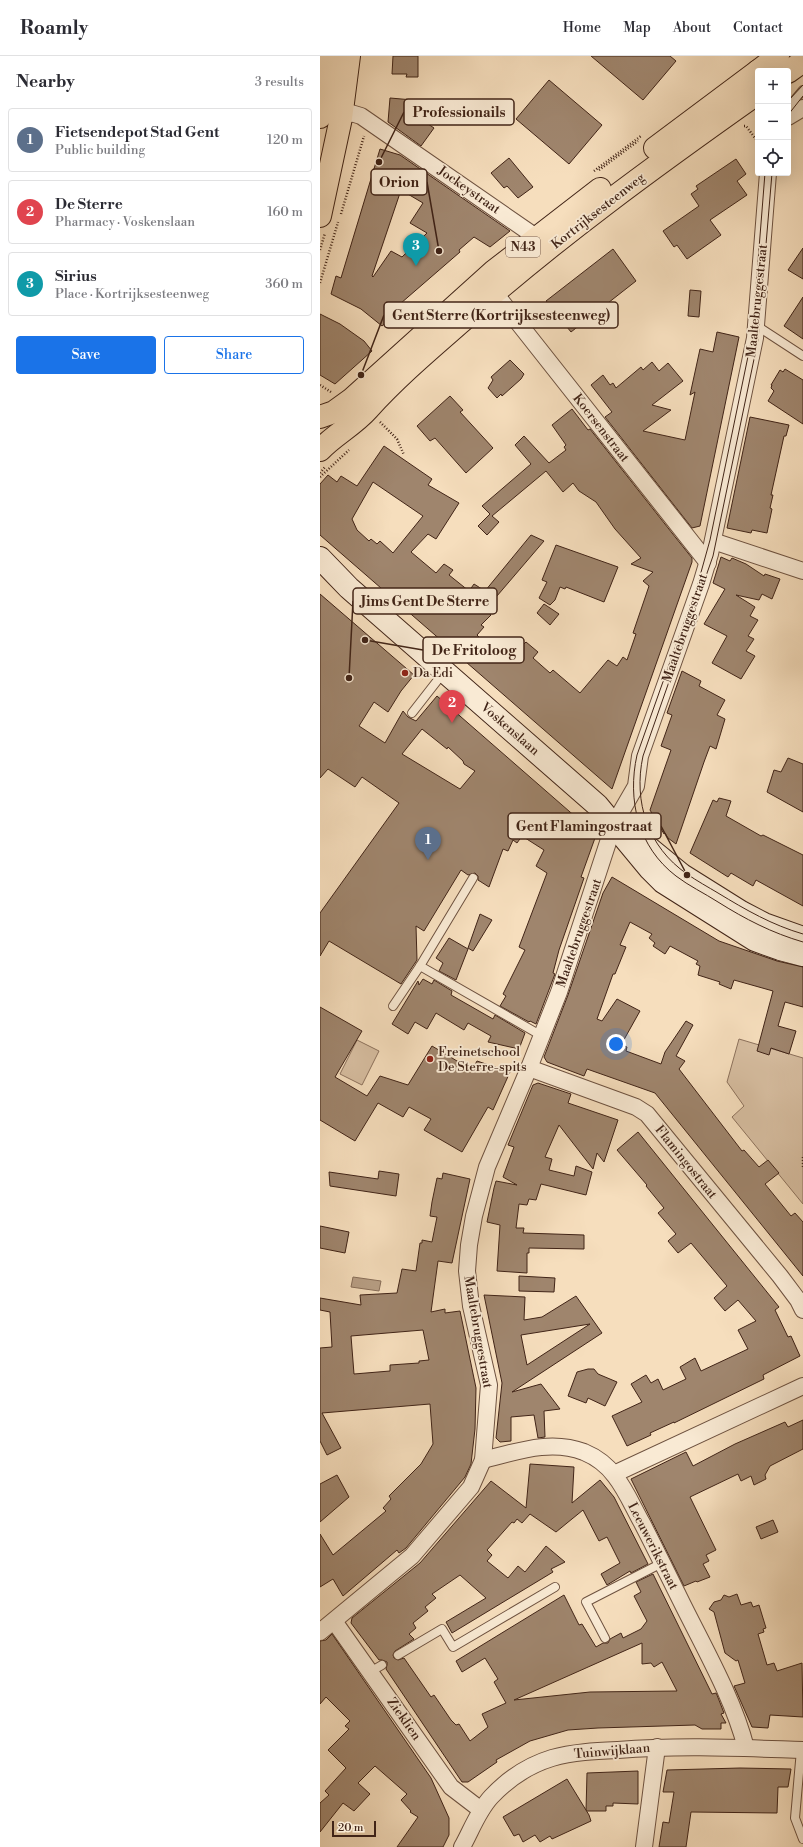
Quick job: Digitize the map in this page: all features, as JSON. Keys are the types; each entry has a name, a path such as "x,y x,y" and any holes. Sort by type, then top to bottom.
{"main road":[{"path":"320,216 330,118 349,56"},
{"name":"Kortrijksesteenweg","path":"768,68 778,56"},
{"path":"791,70 803,61"},
{"path":"325,68 330,118"},
{"name":"Kortrijksesteenweg","path":"320,417 334,412 352,399 484,280 536,237 755,85"},
{"name":"Kortrijksesteenweg","path":"320,450 358,419 383,391 494,292 661,162 755,85"}],"street":[{"path":"791,115 803,108"},
{"name":"Jockeystraat","path":"330,118 352,113 361,116 536,237"},
{"name":"Maaltebruggestraat","path":"320,1632 412,1556 471,1487 483,1460 489,1386 471,1306 467,1271 469,1245 487,1167 542,1036 571,955 614,824 636,786 640,756 708,563 757,326 768,176"},
{"name":"Koersenstraat","path":"494,292 708,563"},
{"path":"713,541 803,571"},
{"name":"Voskenslaan","path":"320,558 349,588 597,805 650,869 663,882 755,940 803,955"},
{"name":"Voskenslaan","path":"320,570 349,588"},
{"name":"Voskenslaan","path":"614,824 629,832 651,848 682,875 741,912 764,924 803,938"},
{"name":"Flamingostraat","path":"529,1068 636,1107 647,1114 780,1276 798,1300 803,1310"},
{"path":"614,1474 803,1386"},
{"name":"Leeuwerikstraat","path":"483,1460 530,1448 550,1446 567,1447 585,1452 602,1462 614,1474 624,1489 662,1563 736,1715 746,1748"},
{"name":"Zieklien","path":"334,1621 376,1668 451,1787 481,1810"},
{"path":"644,1847 657,1747"},
{"name":"Tuinwijklaan","path":"462,1847 481,1810 490,1798 507,1782 528,1768 551,1758 580,1752 657,1747 802,1750"}],"lane":[{"path":"791,104 803,90"},
{"path":"757,326 803,356"},
{"path":"412,713 444,672"},
{"path":"393,1006 420,966 473,878"},
{"path":"420,966 542,1036"},
{"path":"606,1638 586,1602 662,1563"},
{"path":"398,1655 442,1629 453,1648 555,1587"},
{"path":"802,1750 795,1818 803,1839"}],"path":[{"path":"739,127 746,126 756,140"},
{"path":"320,283 364,135 368,133"},
{"path":"320,385 335,394"},
{"path":"325,395 337,387"},
{"path":"378,419 397,439 404,455"},
{"path":"803,1158 803,1169"}],"shaded area":[{"path":"739,1039 803,1058 803,1204 732,1117 744,1106 727,1082"},
{"path":"357,1040 379,1051 362,1085 340,1074"},
{"path":"353,1277 381,1281 379,1291 351,1287"}],"building":[{"path":"393,56 418,56 418,77 406,77 407,74 392,74"},
{"path":"591,56 670,56 676,61 643,100"},
{"path":"549,80 602,125 569,164 516,119"},
{"path":"390,98 413,100 412,113 434,128 421,146 388,122"},
{"path":"380,149 400,155 510,231 490,247 474,237 459,250 460,252 393,310 396,314 382,326 361,309 331,294 336,276 341,278","holes":["401,190 423,203 410,223 427,233 402,257 391,251 373,277 372,276"]},
{"path":"509,158 533,187 518,198 507,186 504,188 491,173"},
{"path":"736,159 746,174 737,181 747,195 710,220 721,235 687,259 677,245 674,247 663,231 699,206 691,194 698,189 696,186"},
{"path":"803,248 803,279 788,270"},
{"path":"613,249 636,281 571,332 546,301"},
{"path":"690,290 701,291 699,317 688,316"},
{"path":"803,297 803,339 784,326"},
{"path":"320,314 340,324 364,341 372,351 335,384 320,375"},
{"path":"717,332 739,337 700,526 692,528 605,417 612,412 591,385 603,375 610,385 613,383 616,388 641,367 643,370 652,362 659,371 668,363 683,381 652,405 671,410 643,431 685,440 695,392 690,395 700,349 713,352"},
{"path":"510,360 524,374 521,379 502,396 501,394 497,398 488,388 493,380 491,377"},
{"path":"785,369 803,380 803,424 768,401 774,391 771,388 771,385 780,370 783,372"},
{"path":"450,396 463,410 460,412 493,448 466,473 435,438 430,441 417,426"},
{"path":"572,409 588,430 590,429 692,558 692,562 612,789 320,535 320,484 328,475 337,482 341,476 357,486 384,446 432,479 428,485 459,503 436,539 428,534 411,552 436,573 444,564 453,570 449,575 469,591 474,584 485,591 531,535 544,541 485,610 491,615 481,625 484,627 477,635 488,646 501,646 507,638 519,649 526,642 538,652 533,658 550,673 553,670 580,693 608,660 617,666 623,657 627,660 636,634 633,633 649,586 643,581 653,572 631,564 641,558 615,529 596,502 579,491 573,483 563,492 546,471 492,516 499,522 487,535 478,526 490,514 482,506 531,464 515,445 524,436 549,463 566,450 564,447 566,445 552,425","holes":["373,482 423,516 393,553 380,541 377,544 371,539 369,541 357,530 352,519"]},
{"path":"750,417 789,425 786,436 784,436 771,495 773,495 770,508 772,509 767,533 752,530 751,533 727,528"},
{"path":"556,545 618,567 604,602 566,587 565,589 560,587 555,600 550,605 539,598 547,582 542,580"},
{"path":"721,557 730,561 732,558 746,564 764,576 765,574 780,579 772,599 762,594 759,600 736,595 755,607 750,616 758,620 748,636 754,639 746,651 755,656 741,679 712,663 727,636 704,624 725,589 713,583"},
{"path":"320,594 414,675 401,691 388,712 374,702 359,726 385,743 403,711 408,717 416,721 437,696 593,832 595,838 581,877 584,878 559,950 553,973 555,974 536,1024 530,1021 529,1022 500,1006 506,996 503,994 525,950 519,947 547,873 536,866 544,850 522,836 517,843 513,840 508,851 503,849 489,887 478,880 478,876 475,873 468,875 461,870 424,931 416,926 417,960 401,984 329,941 320,956 320,913 399,803 362,777 355,787 328,769 320,778","holes":["422,729 447,749 448,747 463,761 464,764 475,771 460,789 402,754"]},
{"path":"544,604 559,614 550,625 537,613"},
{"path":"682,671 701,681 699,686 725,700 717,715 725,719 716,749 710,746 676,844 668,838 665,833 664,834 650,810 671,750 661,746 672,715 667,713"},
{"path":"788,758 803,764 803,812 767,792 774,770 781,772"},
{"path":"719,798 731,801 726,816 761,836 763,835 803,855 803,906 756,880 753,886 731,873 728,877 690,853 713,800 717,802"},
{"path":"612,877 719,941 777,961 803,967 803,1007 785,1002 778,1026 796,1031 789,1054 771,1048 769,1055 757,1051 773,991 734,980 731,989 719,984 720,982 698,975 700,966 696,964 698,961 670,946 665,954 653,946 655,943 649,938 652,934 630,922 620,945 626,947 615,974 613,974 597,1019 602,1021 617,999 640,1011 621,1045 627,1047 626,1051 661,1064 665,1052 686,1021 693,1025 676,1056 685,1061 679,1069 742,1151 744,1150 759,1167 768,1160 779,1173 765,1184 791,1216 795,1213 803,1222 803,1276 655,1093 587,1069 584,1076 547,1062 544,1057 568,995 603,893"},
{"path":"480,914 492,920 473,951 468,948"},
{"path":"449,938 468,949 456,980 439,971 443,963 436,958"},
{"path":"423,979 432,984 434,980 452,991 451,995 493,1019 495,1015 525,1033 519,1049 488,1042 491,1036 468,1023 464,1030 436,1013 427,1029 415,1022 408,1034 392,1024 418,981 419,985"},
{"path":"320,1007 362,1031 335,1077 367,1096 380,1076 408,1085 432,1046 472,1070 477,1061 510,1072 493,1110 488,1107 462,1152 424,1130 431,1119 409,1107 403,1117 378,1103 355,1141 320,1120"},
{"path":"538,1083 571,1094 568,1103 618,1120 604,1162 597,1153 593,1169 559,1125 545,1157 552,1159 549,1170 574,1176 576,1166 592,1172 586,1195 541,1184 536,1200 529,1199 527,1205 519,1204 516,1228 524,1228 523,1233 584,1235 584,1249 529,1248 529,1253 527,1253 527,1273 497,1271 500,1225 487,1222 494,1188 496,1181 517,1185 503,1177 514,1147 508,1145 533,1085"},
{"path":"638,1132 779,1307 775,1310 788,1337 791,1336 800,1356 763,1375 764,1379 674,1423 650,1433 651,1435 627,1446 612,1416 642,1402 631,1384 646,1375 651,1383 658,1379 663,1390 686,1379 680,1367 695,1358 701,1371 748,1349 738,1330 756,1321 738,1300 725,1311 714,1298 727,1286 691,1243 678,1253 668,1241 676,1234 658,1213 664,1208 646,1186 647,1185 617,1150"},
{"path":"379,1171 399,1174 396,1196 330,1186 329,1172 378,1179"},
{"path":"443,1173 470,1179 452,1263 438,1261 431,1312 445,1309 445,1313 460,1311 476,1388 475,1429 471,1464 465,1477 406,1548 399,1553 397,1550 343,1596 333,1579 320,1587 320,1534 333,1555 386,1511 383,1508 391,1499 389,1496 421,1464 433,1444 430,1404 322,1413 341,1448 327,1455 320,1441 320,1348 332,1347 330,1312 320,1310 320,1298 361,1305 360,1295 397,1293 402,1269 416,1271 420,1243 422,1243 422,1240 432,1242 437,1217 430,1216 432,1202 437,1178 442,1179","holes":["423,1330 429,1360 419,1361 419,1363 390,1365 390,1371 354,1374 351,1336"]},
{"path":"320,1226 349,1232 345,1253 320,1248"},
{"path":"519,1276 555,1278 554,1292 519,1291"},
{"path":"484,1295 525,1297 524,1320 542,1317 576,1296 602,1333 512,1392 541,1384 560,1409 544,1411 545,1437 538,1438 534,1415 511,1417 511,1441 500,1442 496,1438 502,1383","holes":["590,1324 527,1365 521,1335"]},
{"path":"594,1369 598,1374 617,1382 605,1406 588,1398 586,1403 568,1396 577,1372"},
{"path":"803,1420 803,1449 770,1466 765,1475 766,1479 754,1485 751,1476 741,1481 738,1474 690,1497 716,1550 706,1555 709,1561 703,1564 710,1577 684,1586 631,1479 686,1452 693,1466 735,1444 785,1422 788,1427"},
{"path":"530,1464 574,1467 572,1503 600,1480 614,1497 648,1564 631,1573 630,1571 607,1585 601,1574 620,1563 607,1537 599,1541 583,1510 556,1532 530,1514 522,1523 517,1519 514,1523 512,1522 487,1550 492,1555 487,1561 508,1578 518,1566 525,1572 546,1546 565,1562 551,1569 553,1572 452,1633 446,1622 486,1598 460,1575 432,1594 436,1598 425,1607 428,1611 413,1623 416,1628 409,1634 414,1639 395,1651 393,1655 394,1658 398,1660 404,1658 431,1697 434,1695 451,1720 456,1725 459,1724 470,1741 488,1727 482,1714 506,1703 494,1682 498,1679 485,1658 462,1672 456,1661 564,1595 579,1625 582,1624 596,1647 603,1643 608,1643 610,1639 621,1633 623,1638 641,1629 647,1621 634,1596 641,1592 636,1582 653,1574 712,1694 716,1693 717,1695 724,1713 721,1714 726,1723 721,1723 721,1729 702,1729 695,1725 568,1730 530,1741 496,1760 497,1762 468,1782 462,1782 386,1669 387,1662 379,1660 351,1623 352,1618 420,1563 491,1481 526,1508","holes":["642,1643 642,1664 651,1663 654,1667 662,1662 677,1691 590,1692 514,1700"]},
{"path":"337,1475 349,1497 320,1522 320,1484"},
{"path":"773,1520 778,1532 761,1539 756,1527"},
{"path":"737,1594 741,1605 751,1602 753,1607 759,1605 766,1628 763,1629 764,1632 758,1634 767,1665 774,1663 777,1671 802,1663 803,1717 770,1715 768,1728 752,1727 734,1686 745,1683 738,1660 736,1661 725,1653 714,1612 709,1609 714,1602 721,1600 724,1595 729,1597"},
{"path":"332,1634 431,1778 449,1818 449,1835 443,1847 397,1847 418,1817 410,1812 411,1811 401,1800 407,1794 375,1766 358,1783 370,1794 354,1811 343,1803 320,1832 320,1803 329,1795 325,1791 346,1768 328,1750 349,1729 345,1726 350,1721 326,1697 320,1704 320,1641 326,1640"},
{"path":"740,1768 791,1769 788,1787 778,1787 777,1813 691,1812 686,1847 659,1847 663,1822 669,1823 674,1792 663,1792 667,1770"},
{"path":"638,1771 638,1804 613,1803 613,1806 606,1806 606,1811 586,1811 587,1773"},
{"path":"567,1779 589,1815 591,1821 552,1839 550,1836 540,1842 535,1835 523,1842 519,1834 514,1836 503,1817"}],"tram line":[{"path":"791,98 803,85"},
{"path":"791,111 803,96"},
{"path":"765,176 752,337 710,540 698,583 637,755 634,772 634,789 638,822 644,837 652,851 676,876 738,914 759,925 803,942"},
{"path":"772,176 758,340 713,556 643,756 640,773 640,790 642,806 653,837 662,851 674,863 687,874 749,911 770,922 803,934"}],"place":[{"name":"Professionails","path":"379,162"},
{"name":"Orion","path":"439,251"},
{"name":"Sirius","path":"416,266"},
{"name":"Gent Sterre (Kortrijksesteenweg)","path":"361,375"},
{"name":"De Fritoloog","path":"365,640"},
{"name":"Da Edi","path":"405,673"},
{"name":"Jims Gent De Sterre","path":"349,678"},
{"name":"De Sterre","path":"452,723"},
{"name":"Fietsendepot Stad Gent","path":"428,860"},
{"name":"Gent Flamingostraat","path":"687,875"},
{"name":"Freinetschool De Sterre-spits","path":"430,1059"}]}
